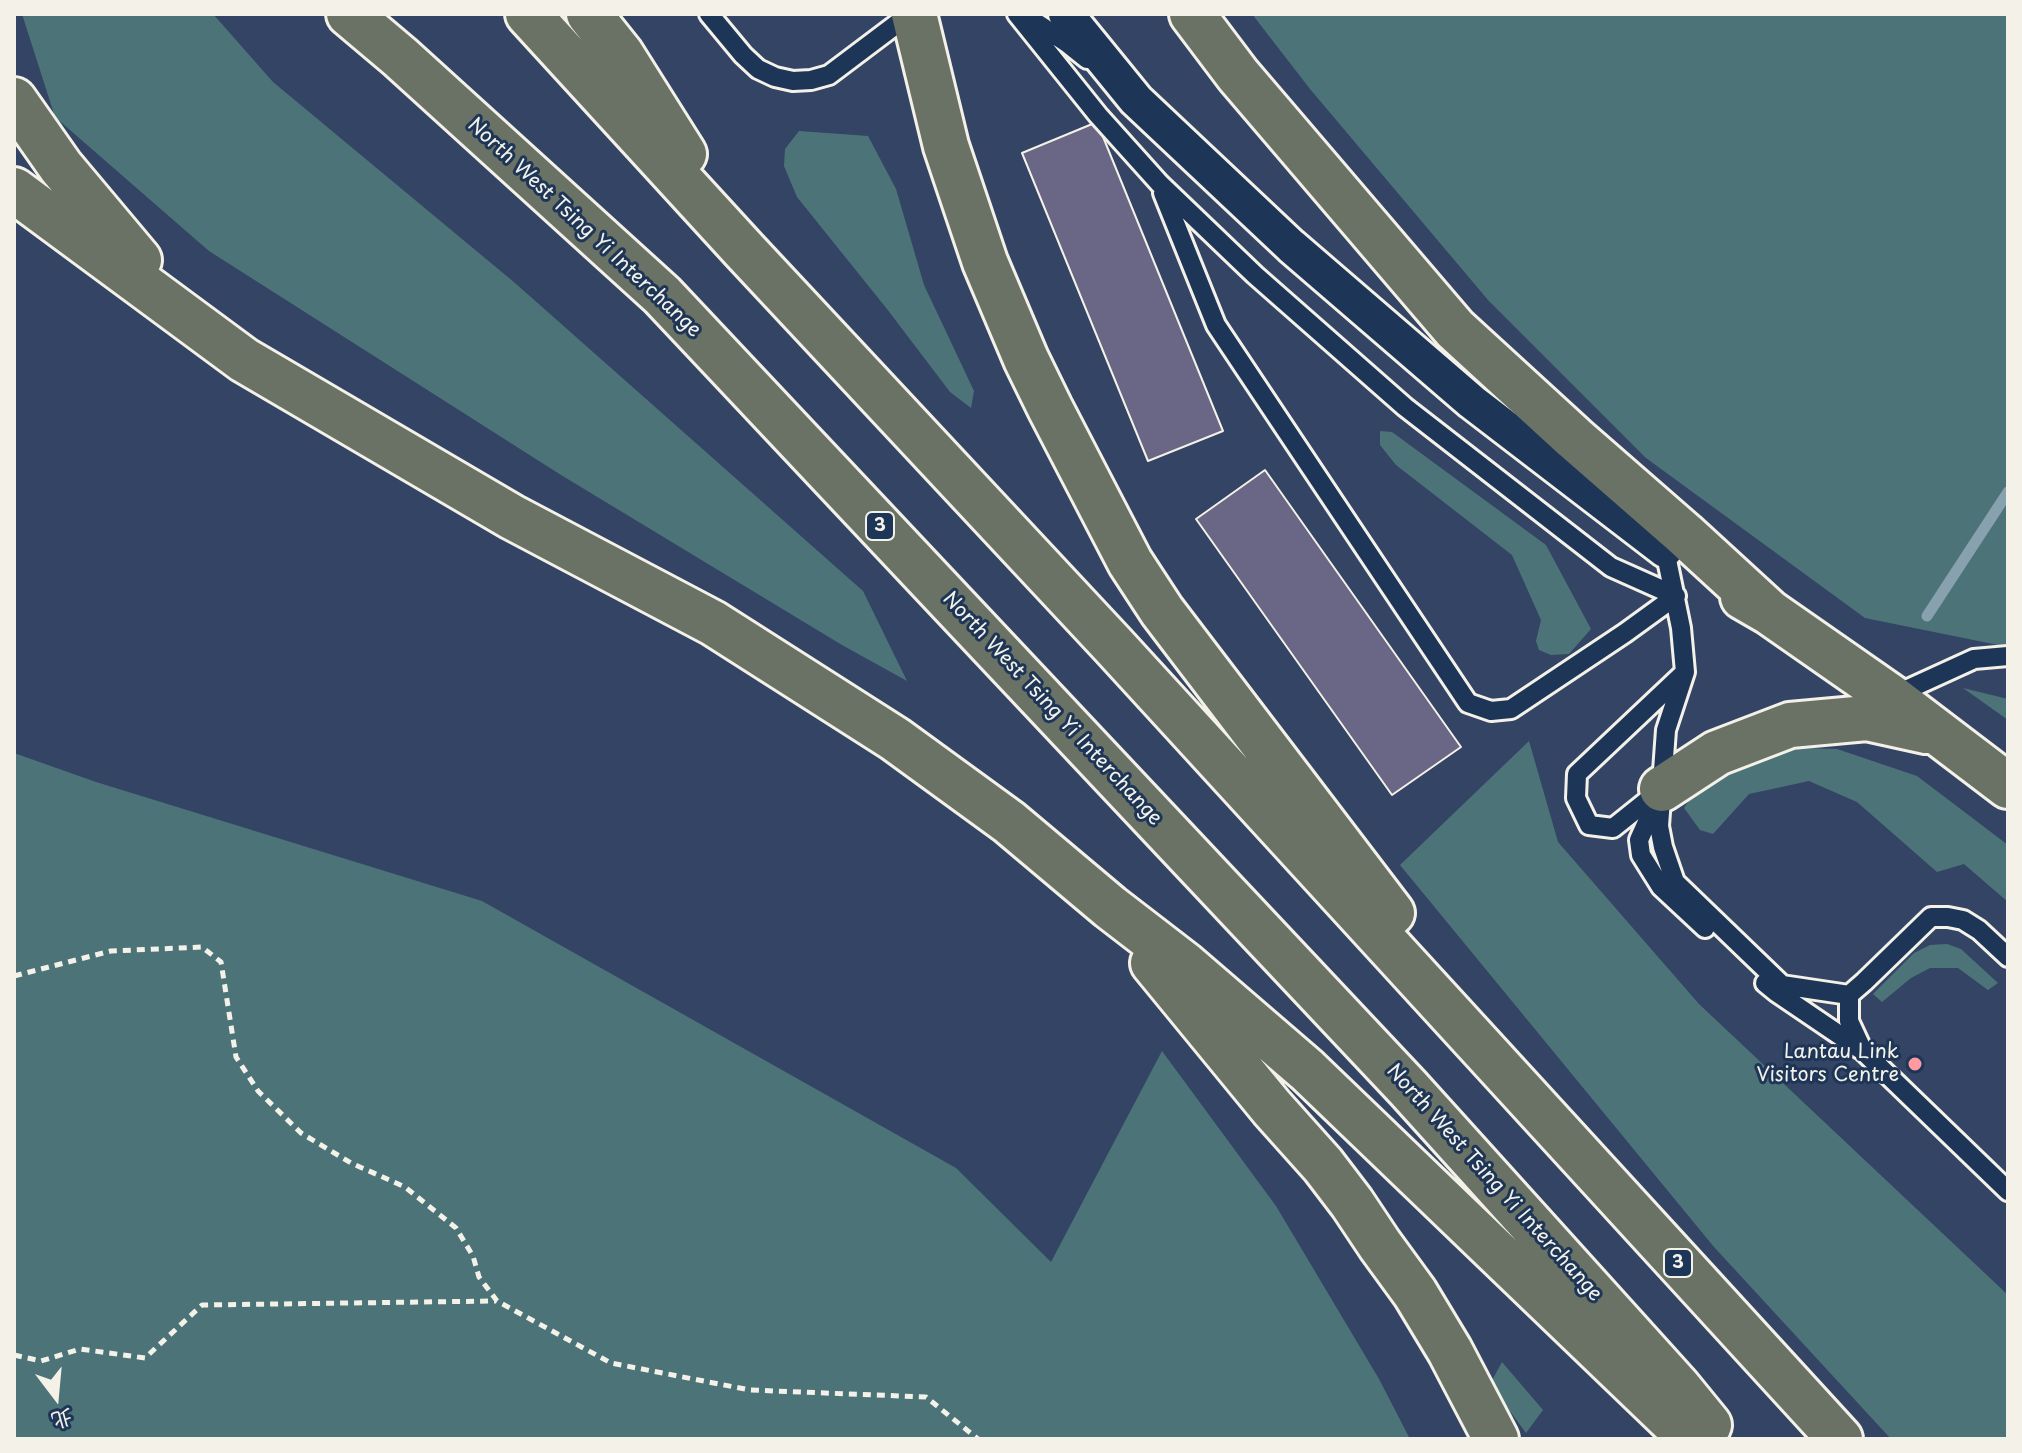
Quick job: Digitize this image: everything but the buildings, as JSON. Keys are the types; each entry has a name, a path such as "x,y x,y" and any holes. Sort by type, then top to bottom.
{"highway":[{"name":"North West Tsing Yi Interchange","path":"349,14 662,295 1408,1088 1678,1387 1721,1439"},
{"name":"3","path":"528,14 1113,645 1840,1439"},
{"path":"589,14 621,54 745,251"},
{"path":"1192,14 1248,88 1455,329 1769,612"},
{"path":"905,16 929,80 966,208 1008,319 1130,562 1162,611 1427,958 1516,1086"},
{"path":"14,100 61,167 181,312"},
{"path":"14,190 244,360 512,517 713,623 882,731 1009,822 1184,964 1307,1070 1691,1439"},
{"path":"1665,550 1769,612 1891,697 2008,786"},
{"path":"1662,789 1717,753 1790,725 1867,718 1941,734"},
{"path":"1110,907 1168,983 1352,1203 1415,1293 1450,1351 1496,1439"}],"street":[{"path":"1066,14 1136,100 1291,246 1472,402 1665,550"}],"lane":[{"path":"709,14 758,69 793,81 829,75 905,16"},
{"path":"1017,14 1098,115 1160,184 1255,275 1405,407 1611,567 1676,596"},
{"path":"1024,14 1067,43 1136,100"},
{"path":"1160,184 1216,325 1468,703 1491,711 1511,709 1676,596"},
{"path":"1665,550 1676,596 1685,672 1666,730 1659,826 1675,882 1782,985 1849,995"},
{"path":"1891,697 1974,659 2008,656"},
{"path":"1662,789 1613,828 1589,825 1576,798 1577,774 1685,672"},
{"path":"1662,789 1639,840 1641,855 1661,887 1776,992 1863,1051 2008,1191"},
{"path":"1863,1051 1849,1021 1849,995 1931,917 1963,920 1979,930 2008,957"}],"path":[{"path":"14,976 111,951 202,947 221,962 236,1057 258,1091 301,1133 351,1163 405,1187 456,1228 473,1256 479,1277 497,1301 611,1363 750,1390 926,1397 978,1439"},
{"path":"14,1355 41,1361 80,1349 145,1358 202,1305 497,1301"}],"green space":[{"path":"22,14 213,14 273,82 515,283 863,591 907,681 561,475 209,251 55,117"},
{"path":"1252,14 2008,14 2008,647 1865,618 1646,458 1488,300 1310,89"},
{"path":"799,131 868,136 896,189 924,285 974,391 971,408 950,392 797,197 784,166 785,149"},
{"path":"1380,431 1392,432 1546,545 1591,629 1569,654 1551,655 1539,650 1536,641 1541,620 1512,555 1396,465 1380,445"},
{"path":"1963,688 2008,699 2008,720"},
{"path":"1529,741 1558,842 1699,1004 2008,1295 2008,1439 1891,1439 1714,1247 1400,865"},
{"path":"1802,748 1837,749 1917,776 2008,845 2008,902 1964,864 1937,872 1857,802 1809,781 1749,794 1713,834 1700,830 1684,808 1698,787 1727,769"},
{"path":"14,753 96,782 482,901 956,1168 1051,1262 1162,1051 1276,1206 1379,1379 1410,1439 14,1439"},
{"path":"1947,944 1961,949 1998,983 1988,990 1958,968 1930,968 1911,978 1882,1002 1873,994 1914,953 1930,945"},
{"path":"1502,1362 1543,1410 1526,1433 1490,1384"}],"waterway":[{"path":"1927,616 2008,492"}],"place":[{"name":"Lantau Link Visitors Centre","path":"1915,1064"}]}
